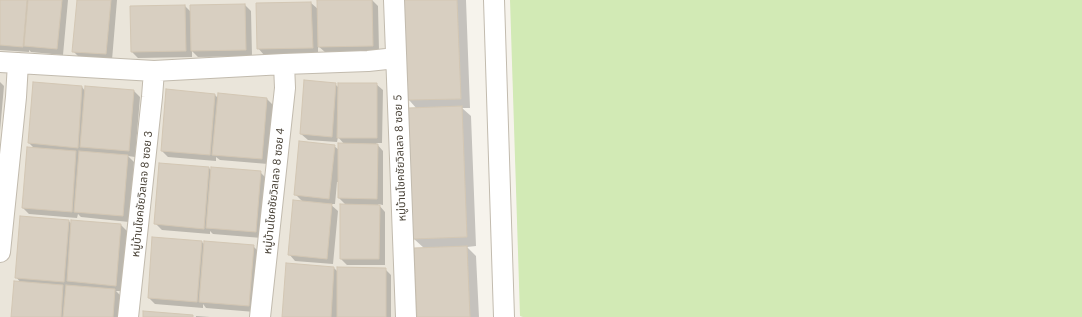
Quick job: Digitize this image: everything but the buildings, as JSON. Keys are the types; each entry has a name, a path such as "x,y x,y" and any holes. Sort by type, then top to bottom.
{"street":[{"name":"หมู่บ้านโชคชัยวิลเลจ 8 ซอย 5","path":"394,0 406,317"},
{"path":"494,0 504,317"},
{"path":"0,252 16,98 9,63 154,71 368,61 396,58"},
{"name":"หมู่บ้านโชคชัยวิลเลจ 8 ซอย 4","path":"260,317 284,88 284,64"},
{"name":"หมู่บ้านโชคชัยวิลเลจ 8 ซอย 3","path":"128,317 154,71"}],"shaded area":[{"path":"0,0 406,0 417,317 0,317"}],"green space":[{"path":"510,0 1082,0 1082,317 520,316"}]}
